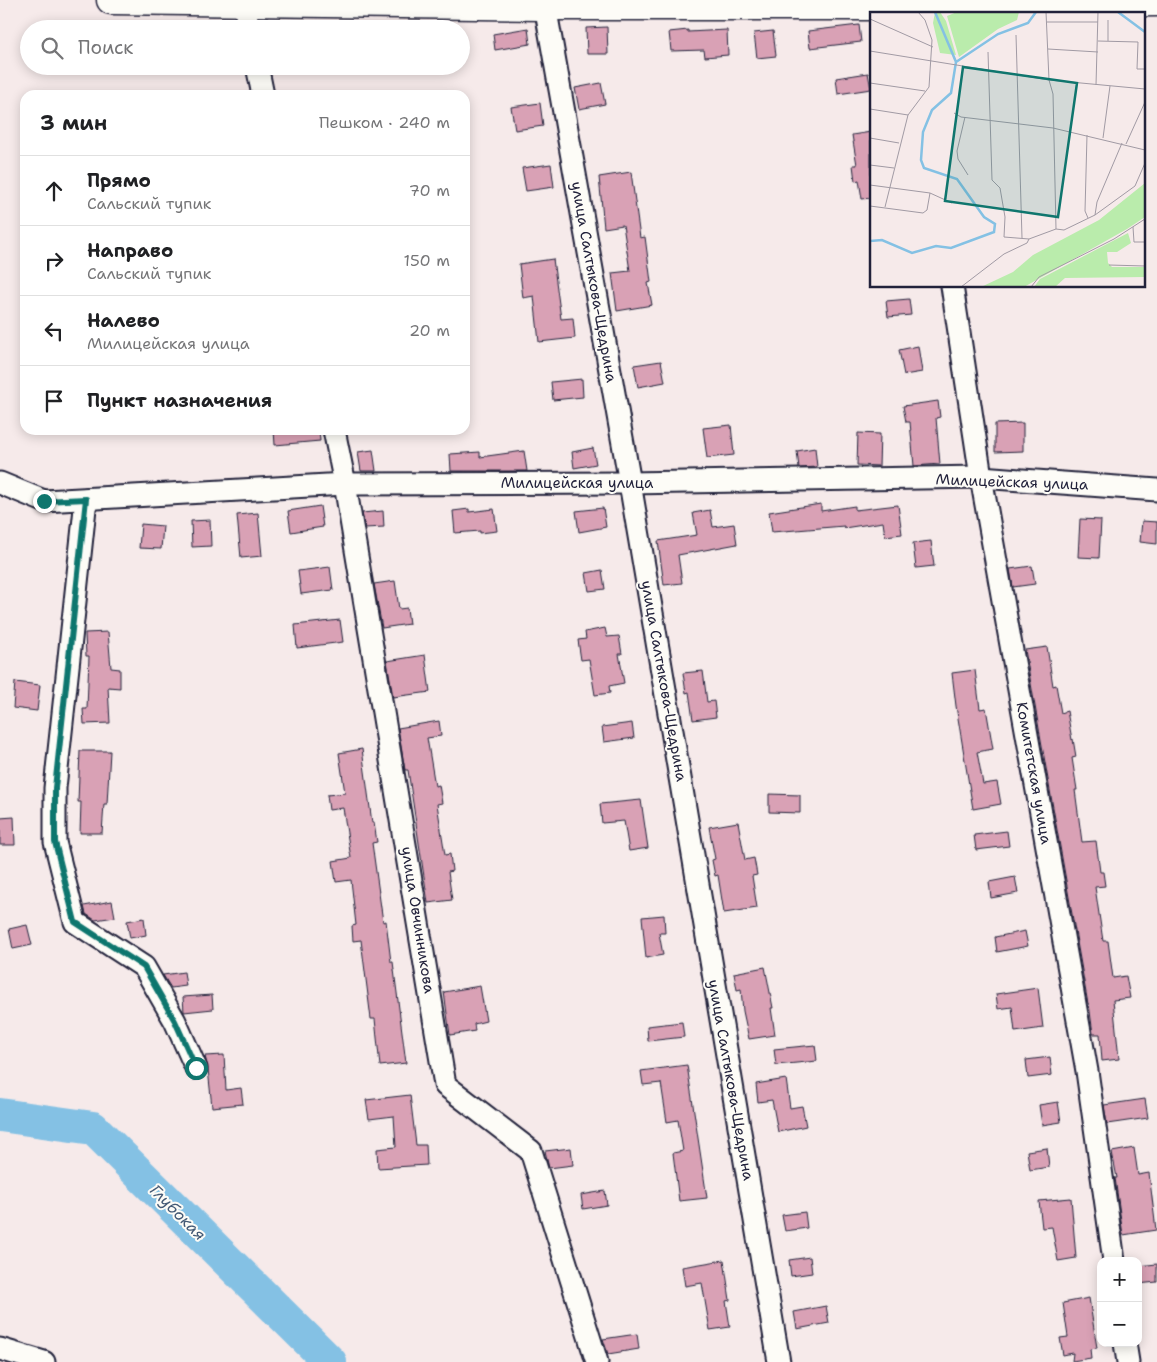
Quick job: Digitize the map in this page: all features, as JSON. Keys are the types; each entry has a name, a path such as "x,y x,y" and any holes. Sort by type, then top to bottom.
{"main road":[{"path":"110,0 874,7 1157,2"}],"street":[{"path":"243,1 247,20"},
{"name":"улица Салтыкова-Щедрина","path":"545,3 630,483 779,1362"},
{"path":"259,75 262,90"},
{"name":"Комитетская улица","path":"952,288 981,477 1087,1071 1113,1257"},
{"name":"улица Овчинникова","path":"335,435 345,484 446,1085 532,1151 597,1362"},
{"name":"Милицейская улица","path":"0,483 44,501 345,484 630,483 981,477 1157,490"},
{"path":"86,499 55,788 55,842 75,922 144,967 175,1021 196,1068"},
{"path":"1126,1347 1128,1362"},
{"path":"0,1349 44,1362"}],"building":[{"path":"859,25 861,42 810,48 808,31"},
{"path":"607,27 608,54 587,54 586,28"},
{"path":"528,28 530,44 495,50 493,34"},
{"path":"688,30 688,32 727,30 728,55 705,57 704,50 671,51 669,32"},
{"path":"773,31 776,56 757,58 754,33"},
{"path":"868,73 870,89 838,94 836,78"},
{"path":"601,83 605,104 579,109 575,88"},
{"path":"540,103 543,126 515,130 511,107"},
{"path":"870,132 870,198 862,199 859,180 855,181 853,165 857,165 852,135"},
{"path":"551,164 554,187 526,191 522,168"},
{"path":"631,172 640,238 645,237 651,282 648,283 652,305 617,311 612,273 630,271 623,225 604,228 599,177"},
{"path":"553,259 561,319 573,318 575,338 539,342 534,296 523,298 519,264"},
{"path":"909,299 911,315 888,317 886,301"},
{"path":"918,346 922,372 904,375 899,350"},
{"path":"661,361 665,382 638,387 634,365"},
{"path":"582,379 583,397 553,400 551,382"},
{"path":"938,401 940,417 936,418 940,464 914,466 910,422 906,422 903,406"},
{"path":"1023,423 1023,451 995,452 995,424"},
{"path":"731,425 734,455 707,458 703,428"},
{"path":"858,433 880,434 879,466 857,465"},
{"path":"274,435 319,435 320,441 275,445"},
{"path":"593,448 596,464 574,468 572,452"},
{"path":"815,448 817,467 799,468 797,451"},
{"path":"373,450 376,471 361,471 358,452"},
{"path":"524,451 527,471 451,471 450,454 480,452 480,457"},
{"path":"821,504 821,511 855,506 855,510 898,505 902,534 885,536 883,522 844,528 844,526 772,532 769,512"},
{"path":"320,506 323,527 291,532 288,511"},
{"path":"603,508 606,527 579,532 576,511"},
{"path":"469,509 469,512 494,509 497,531 455,533 453,511"},
{"path":"710,510 713,527 734,524 737,544 678,555 682,583 664,585 658,541 697,535 693,513"},
{"path":"383,511 384,527 365,528 362,513"},
{"path":"258,513 262,556 241,558 237,515"},
{"path":"1080,519 1101,520 1099,558 1078,557"},
{"path":"210,520 211,546 192,547 191,521"},
{"path":"1142,521 1157,522 1157,544 1140,542"},
{"path":"141,524 163,526 161,549 139,548"},
{"path":"931,541 934,566 916,568 913,543"},
{"path":"1032,566 1035,584 1013,587 1010,569"},
{"path":"330,567 333,590 301,594 298,571"},
{"path":"602,570 605,589 589,591 586,573"},
{"path":"395,581 399,609 407,608 409,624 382,628 374,584"},
{"path":"340,620 343,642 297,648 295,625"},
{"path":"605,628 607,637 619,636 622,654 619,654 624,683 609,686 610,693 595,695 589,659 581,660 578,640 586,639 585,632"},
{"path":"108,632 111,668 120,669 120,688 108,687 110,723 84,724 83,709 87,709 89,656 86,656 85,633"},
{"path":"1047,647 1053,686 1056,685 1061,713 1067,711 1073,739 1076,757 1072,758 1082,842 1096,841 1100,872 1103,872 1105,886 1095,887 1103,941 1108,941 1113,978 1126,976 1130,998 1113,1000 1119,1059 1102,1061 1100,1034 1093,1034 1025,650"},
{"path":"425,655 430,692 393,697 387,661"},
{"path":"975,670 980,709 986,708 993,749 977,752 983,784 997,782 1001,804 973,809 952,673"},
{"path":"703,671 707,702 714,701 716,717 693,720 689,692 686,693 683,673"},
{"path":"15,682 40,685 37,711 13,708"},
{"path":"439,721 441,736 427,738 435,786 439,785 442,803 437,804 445,855 450,854 452,871 448,872 452,900 428,903 408,770 405,770 398,728"},
{"path":"632,723 634,738 604,742 602,727"},
{"path":"362,749 372,823 374,823 377,842 372,843 383,922 386,921 391,962 393,962 406,1063 380,1066 375,1019 371,1019 361,940 353,941 352,926 356,925 351,880 336,882 333,861 351,858 343,808 329,810 327,795 345,793 339,753"},
{"path":"80,751 110,751 107,804 104,804 102,833 80,833 81,802 78,802"},
{"path":"769,794 800,795 800,813 769,812"},
{"path":"641,800 648,848 629,851 624,821 602,823 600,804"},
{"path":"14,817 15,845 0,845 0,818"},
{"path":"738,822 745,860 754,858 757,875 752,876 757,908 724,913 718,875 715,876 712,860 715,859 709,827"},
{"path":"1007,831 1009,846 976,850 974,835"},
{"path":"1015,877 1018,893 991,898 989,882"},
{"path":"112,901 115,917 95,920 86,914 84,906"},
{"path":"664,915 665,933 659,933 663,955 646,958 642,917"},
{"path":"144,918 146,935 130,938 127,921"},
{"path":"27,925 32,945 13,949 9,929"},
{"path":"1025,931 1028,946 997,952 995,937"},
{"path":"765,967 773,1008 771,1008 775,1035 749,1039 743,1011 741,989 737,990 734,973"},
{"path":"184,972 186,986 171,988 163,975"},
{"path":"480,986 486,1021 474,1024 475,1031 450,1035 444,992"},
{"path":"1038,988 1043,1028 1015,1032 1012,1007 998,1009 996,994"},
{"path":"212,995 213,1009 184,1012 183,997"},
{"path":"682,1022 684,1037 648,1041 647,1026"},
{"path":"815,1045 817,1061 776,1065 774,1049"},
{"path":"224,1055 226,1090 241,1088 243,1104 212,1107 205,1056"},
{"path":"1050,1057 1052,1075 1028,1078 1026,1060"},
{"path":"687,1065 707,1198 679,1201 673,1153 683,1151 678,1120 667,1122 661,1083 643,1085 641,1071"},
{"path":"786,1079 790,1108 802,1106 806,1126 778,1132 772,1100 758,1102 756,1084"},
{"path":"410,1095 416,1145 426,1145 427,1165 378,1168 377,1149 396,1147 394,1116 369,1119 366,1100"},
{"path":"1145,1099 1148,1118 1107,1124 1104,1105"},
{"path":"1058,1102 1061,1122 1042,1125 1039,1105"},
{"path":"571,1148 573,1165 549,1168 545,1151"},
{"path":"1047,1148 1049,1167 1030,1170 1027,1151"},
{"path":"1134,1148 1138,1175 1149,1173 1156,1230 1123,1235 1115,1178 1117,1178 1112,1152"},
{"path":"605,1191 607,1205 583,1209 581,1195"},
{"path":"1071,1198 1076,1258 1058,1261 1052,1227 1042,1228 1039,1201"},
{"path":"805,1212 807,1228 785,1231 782,1215"},
{"path":"810,1257 812,1273 791,1276 789,1260"},
{"path":"724,1260 730,1300 726,1301 730,1327 710,1330 702,1283 685,1286 682,1267"},
{"path":"1157,1264 1157,1282 1142,1284 1142,1266"},
{"path":"1089,1298 1097,1348 1090,1349 1091,1358 1072,1361 1073,1353 1063,1355 1060,1338 1068,1337 1063,1303"},
{"path":"826,1306 829,1323 797,1329 794,1312"},
{"path":"637,1334 639,1349 608,1354 603,1339"}],"waterway":[{"name":"Глубокая","path":"0,1115 93,1128 330,1362"}],"route":[{"path":"44,501 86,499 55,788 55,842 75,922 144,967 175,1021 196,1068"}]}
